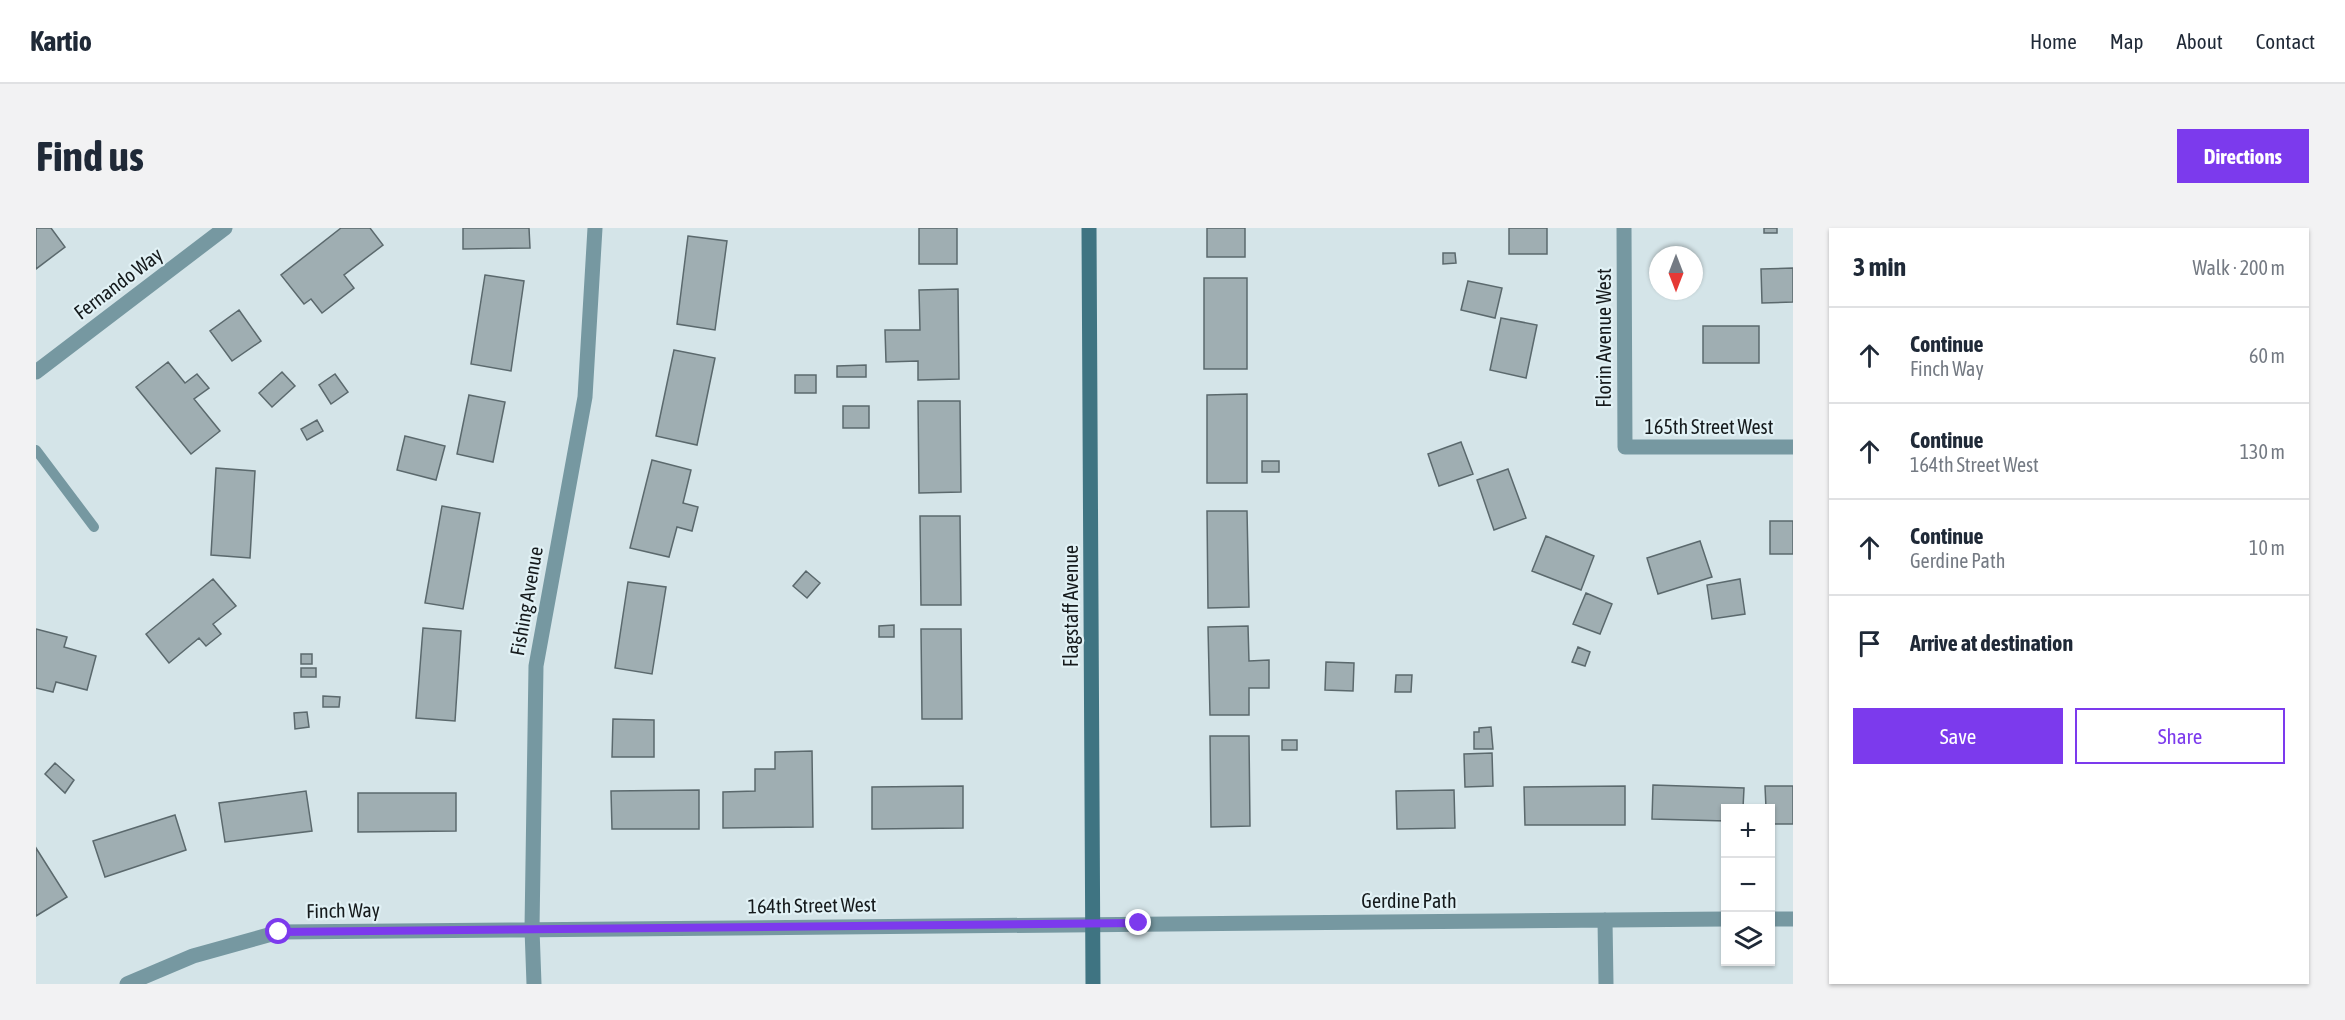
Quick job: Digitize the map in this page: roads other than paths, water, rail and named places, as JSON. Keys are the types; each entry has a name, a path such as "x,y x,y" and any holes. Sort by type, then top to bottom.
{"street":[{"name":"Fernando Way","path":"36,372 225,228"},
{"name":"Fishing Avenue","path":"534,984 532,929 536,666 585,397 595,228"},
{"name":"Flagstaff Avenue","path":"1089,228 1093,984"},
{"name":"Florin Avenue West","path":"1624,228 1625,447"},
{"name":"165th Street West","path":"1625,447 1793,447"},
{"name":"Gerdine Path","path":"1092,923 1721,919"},
{"path":"1775,919 1793,919"},
{"path":"1605,920 1606,984"},
{"name":"164th Street West","path":"532,929 1092,923"},
{"name":"Finch Way","path":"127,984 193,956 279,932 532,929"}],"lane":[{"path":"36,450 94,527"}]}
